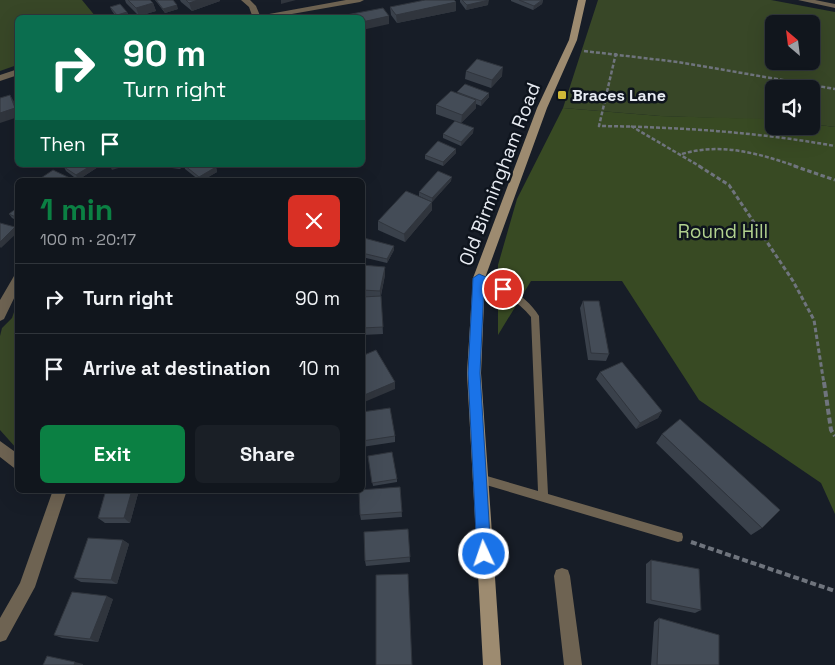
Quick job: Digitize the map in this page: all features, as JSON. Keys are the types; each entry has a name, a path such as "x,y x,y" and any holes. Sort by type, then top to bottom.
{"main road":[{"name":"Old Birmingham Road","path":"492,665 474,373 479,278 540,112 573,40 582,0"}],"street":[{"path":"245,0 252,6 254,15"},
{"path":"266,15 360,0"},
{"path":"802,0 835,6"},
{"path":"0,78 15,73"},
{"path":"0,316 7,297 15,284"},
{"path":"0,448 15,461"},
{"path":"0,634 27,586 59,493"},
{"path":"562,576 573,665"}],"lane":[{"path":"479,278 513,294 526,304 535,316 543,498"},
{"path":"480,480 678,537"}],"path":[{"path":"568,49 728,70 835,89"},
{"path":"616,54 599,126 696,128 792,138 835,146"},
{"path":"631,126 681,154 729,185 802,297 814,320 831,430 835,436"},
{"path":"681,154 703,149 729,150 757,156 835,180"},
{"path":"678,537 835,592"}],"green space":[{"path":"0,0 82,0 94,15 15,15 15,66 0,71"},
{"path":"598,0 771,0 835,12 835,127 820,125 820,80 765,80 765,120 660,116 563,108"},
{"name":"Round Hill","path":"563,108 660,116 765,119 765,135 820,135 820,125 835,127 835,514 821,483 699,400 622,281 531,281 498,335 498,265 517,199"},
{"path":"15,309 15,447 0,430 0,336 2,328 12,318"}],"building":[{"path":"128,0 150,0 153,3 136,8"},
{"path":"156,0 173,0 177,5 163,9"},
{"path":"186,0 198,0 189,3"},
{"path":"425,0 454,0 456,2 396,15 390,7"},
{"path":"462,0 489,0 467,5"},
{"path":"519,0 542,0 534,6"},
{"path":"120,4 127,12 117,15 110,7"},
{"path":"383,8 389,16 365,21 365,15 346,15"},
{"path":"477,59 503,67 492,80 466,71"},
{"path":"465,84 489,93 481,101 457,92"},
{"path":"451,91 476,100 462,115 436,105"},
{"path":"10,95 15,108 0,113 0,98"},
{"path":"455,121 474,128 461,142 443,134"},
{"path":"438,141 456,149 443,162 425,155"},
{"path":"64,167 89,167 76,175"},
{"path":"186,167 216,167 199,177"},
{"path":"53,170 70,178 41,178"},
{"path":"438,171 452,177 432,198 419,192"},
{"path":"406,191 432,202 404,234 378,221"},
{"path":"15,209 15,217 9,214"},
{"path":"0,223 15,227 0,242"},
{"path":"365,238 394,246 387,259 365,254"},
{"path":"365,265 385,267 380,291 365,290"},
{"path":"381,296 383,327 365,328 365,297"},
{"path":"583,301 599,301 609,354 591,353"},
{"path":"376,350 395,382 365,395 365,355"},
{"path":"622,362 662,411 640,423 600,372"},
{"path":"390,408 395,436 365,441 365,412"},
{"path":"680,419 780,510 762,528 662,434"},
{"path":"392,452 397,479 372,483 368,456"},
{"path":"400,487 402,512 360,515 359,493 365,493 365,490"},
{"path":"105,493 131,493 124,518 98,518"},
{"path":"408,529 410,557 365,561 364,532"},
{"path":"88,538 123,540 111,580 74,578"},
{"path":"651,560 699,569 701,610 651,600"},
{"path":"408,574 412,665 376,665 376,575"},
{"path":"72,592 107,596 90,639 54,635"},
{"path":"659,618 719,635 719,665 657,665"},
{"path":"47,656 75,662 74,665 43,665"}],"place":[{"name":"Braces Lane","path":"562,95"}],"route":[{"path":"484,554 474,373 479,278 503,289"}]}
